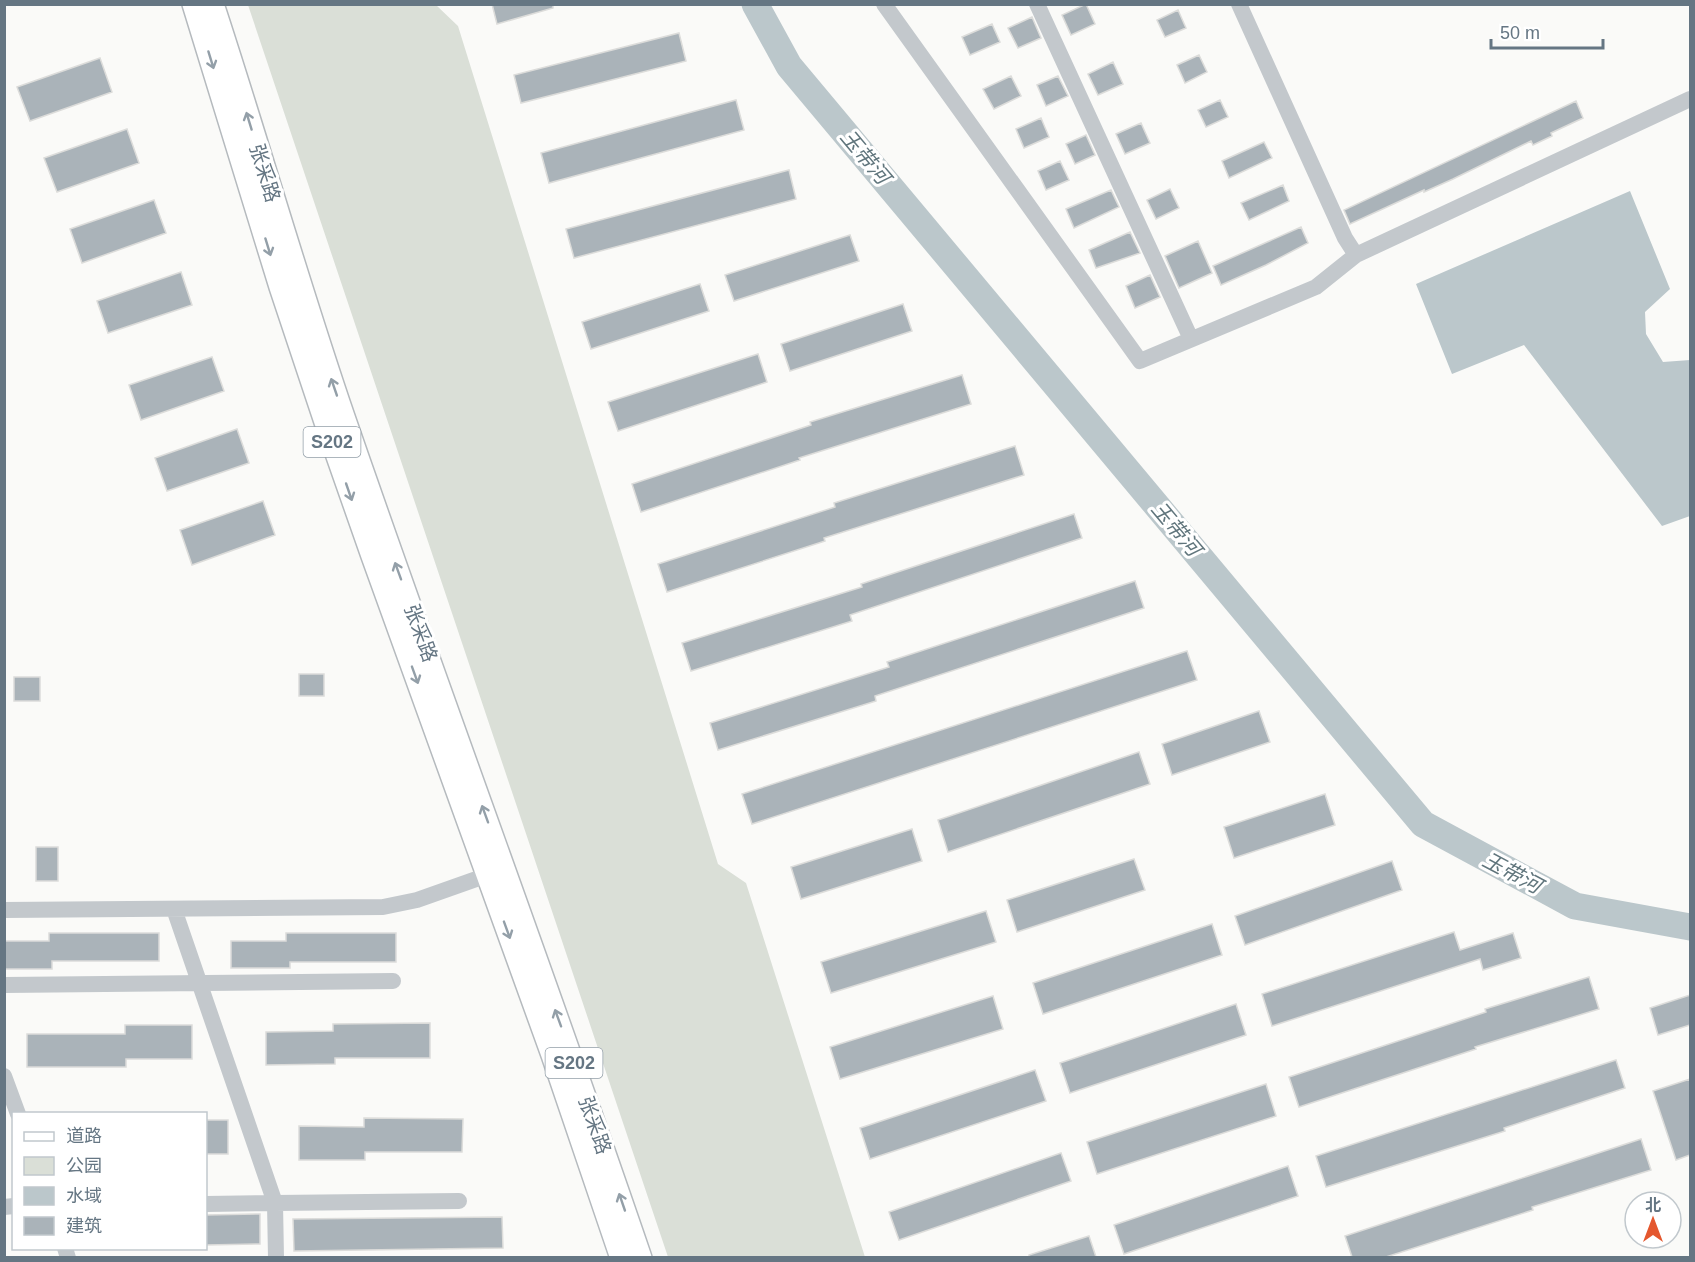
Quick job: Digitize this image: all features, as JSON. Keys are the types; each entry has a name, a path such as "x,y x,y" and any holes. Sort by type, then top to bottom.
{"main road":[{"name":"张采路","path":"193,4 280,286 372,556 496,872 569,1049 640,1257"},
{"name":"张采路","path":"213,4 298,281 496,872 552,1055 621,1257"}],"street":[{"path":"884,4 1140,361 1316,286 1356,255 1690,99"},
{"path":"1037,4 1191,339"},
{"path":"1239,4 1345,237 1356,255"},
{"path":"4,910 384,907 417,900 496,872"},
{"path":"174,909 275,1203 276,1257"},
{"path":"4,986 393,981"},
{"path":"4,1077 17,1112"},
{"path":"207,1204 459,1201"}],"green space":[{"path":"248,5 436,5 458,26 718,864 746,883 865,1257 668,1257"}],"water":[{"path":"1630,191 1670,289 1645,312 1646,334 1663,362 1690,360 1690,516 1662,526 1524,345 1452,374 1416,284"}],"building":[{"path":"492,4 553,4 553,8 497,24"},
{"path":"1086,4 1095,24 1071,35 1062,15"},
{"path":"1178,10 1186,28 1165,37 1157,20"},
{"path":"1032,17 1041,38 1018,48 1008,28"},
{"path":"992,24 1000,42 970,55 962,37"},
{"path":"679,33 686,61 521,103 514,75"},
{"path":"1199,55 1207,72 1185,83 1177,65"},
{"path":"100,58 112,92 30,121 17,87"},
{"path":"1113,62 1123,84 1098,95 1088,74"},
{"path":"1011,76 1021,96 994,109 983,89"},
{"path":"1058,76 1068,96 1046,106 1037,85"},
{"path":"736,100 744,130 549,183 541,153"},
{"path":"1220,100 1228,117 1206,127 1198,110"},
{"path":"1576,101 1583,118 1551,133 1552,136 1533,145 1531,141 1453,179 1350,224 1344,210"},
{"path":"1041,118 1049,137 1024,148 1016,129"},
{"path":"1141,123 1150,143 1125,154 1116,134"},
{"path":"127,129 139,163 57,192 44,158"},
{"path":"1086,135 1095,155 1075,164 1066,144"},
{"path":"1264,142 1272,158 1229,178 1222,161"},
{"path":"1060,161 1069,180 1046,190 1038,171"},
{"path":"789,170 796,199 574,258 566,229"},
{"path":"1283,185 1289,201 1249,220 1241,203"},
{"path":"1170,189 1179,208 1156,219 1147,200"},
{"path":"1111,190 1119,207 1074,228 1066,209"},
{"path":"154,200 166,233 82,263 70,229"},
{"path":"1301,227 1308,243 1221,285 1213,266"},
{"path":"1130,232 1140,253 1096,268 1089,250"},
{"path":"850,235 859,261 734,301 725,275"},
{"path":"1198,241 1212,273 1179,288 1165,256"},
{"path":"181,272 192,305 108,333 97,301"},
{"path":"1150,275 1160,297 1135,308 1126,286"},
{"path":"700,284 709,311 591,349 582,322"},
{"path":"903,304 912,331 790,371 781,344"},
{"path":"758,354 767,382 618,431 608,402"},
{"path":"212,357 224,391 141,420 129,385"},
{"path":"962,375 971,404 799,458 800,460 641,512 632,484 811,425 810,422"},
{"path":"237,429 249,463 167,491 155,458"},
{"path":"1015,446 1024,475 824,538 825,541 667,592 658,564 835,507 834,503"},
{"path":"263,501 275,535 192,565 180,530"},
{"path":"1074,514 1082,538 850,615 852,621 691,671 682,643 862,587 861,584"},
{"path":"1135,581 1144,608 875,696 876,701 718,750 710,723 889,667 887,662"},
{"path":"1187,651 1197,680 752,824 742,794"},
{"path":"299,674 324,674 324,696 299,696"},
{"path":"14,677 40,677 40,701 14,701"},
{"path":"1259,711 1270,742 1172,775 1162,744"},
{"path":"1139,752 1150,784 948,852 938,820"},
{"path":"1325,794 1335,825 1234,858 1224,827"},
{"path":"912,829 922,861 801,899 791,867"},
{"path":"36,847 58,847 58,881 36,881"},
{"path":"1134,859 1145,890 1017,932 1007,900"},
{"path":"1392,861 1402,890 1245,945 1235,916"},
{"path":"986,911 996,942 831,993 821,962"},
{"path":"1212,924 1222,955 1043,1014 1033,983"},
{"path":"1454,932 1460,950 1513,933 1521,958 1483,970 1480,959 1272,1026 1262,994"},
{"path":"49,933 159,933 159,961 52,961 52,969 4,969 4,941 49,941"},
{"path":"286,933 396,933 396,962 290,962 290,968 231,968 231,941 286,941"},
{"path":"1589,977 1599,1009 1475,1047 1476,1049 1299,1107 1289,1077 1486,1012 1485,1009"},
{"path":"1690,995 1690,1025 1658,1035 1650,1008"},
{"path":"993,996 1003,1029 840,1079 830,1047"},
{"path":"1236,1004 1246,1035 1070,1093 1060,1063"},
{"path":"430,1023 430,1058 335,1058 335,1064 266,1065 266,1032 333,1031 333,1024"},
{"path":"125,1025 192,1025 192,1059 126,1059 126,1067 27,1067 27,1034 125,1034"},
{"path":"1616,1060 1625,1088 1504,1128 1505,1131 1326,1187 1316,1156"},
{"path":"1035,1070 1046,1101 870,1159 860,1128"},
{"path":"1690,1079 1690,1155 1676,1160 1653,1091"},
{"path":"1266,1084 1276,1116 1097,1174 1087,1142"},
{"path":"364,1118 463,1119 462,1152 365,1152 365,1160 299,1160 299,1126 364,1127"},
{"path":"207,1120 228,1120 228,1154 207,1154"},
{"path":"1641,1139 1651,1170 1532,1207 1533,1210 1386,1257 1352,1257 1345,1236"},
{"path":"1061,1153 1071,1181 899,1240 889,1212"},
{"path":"1288,1166 1298,1196 1124,1254 1114,1225"},
{"path":"260,1214 260,1244 207,1245 207,1215"},
{"path":"502,1217 503,1248 294,1251 293,1219"},
{"path":"1089,1236 1096,1257 1029,1257 1029,1255"}],"waterway":[{"name":"玉带河","path":"755,4 789,66 1423,824 1575,906 1690,927"}]}
